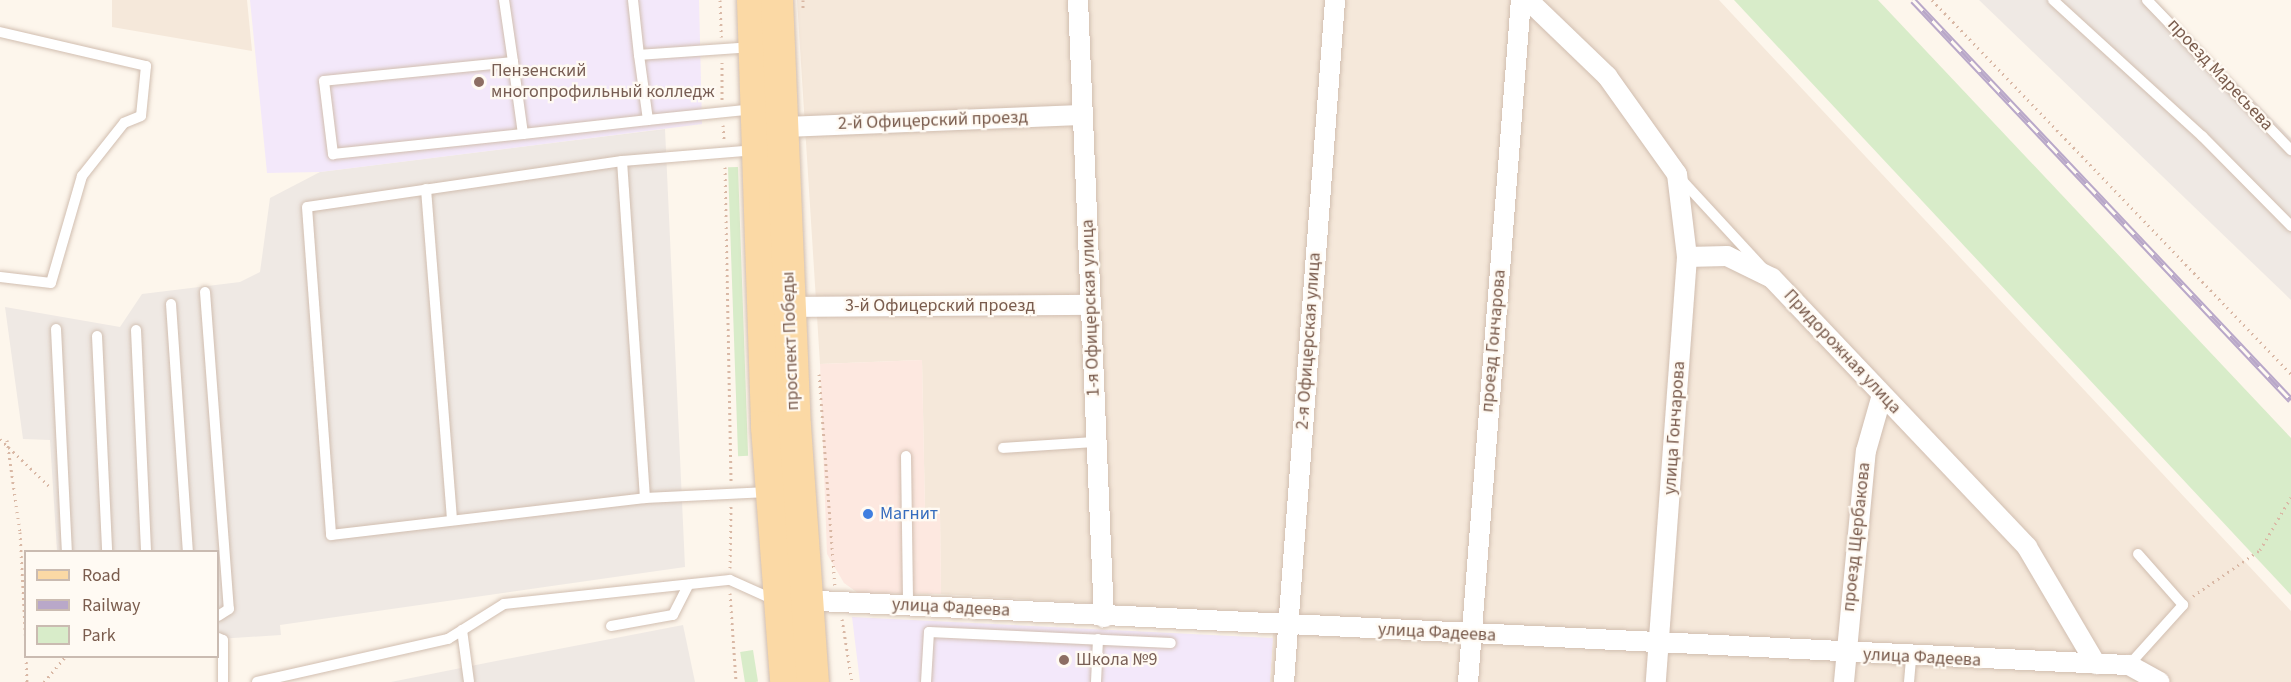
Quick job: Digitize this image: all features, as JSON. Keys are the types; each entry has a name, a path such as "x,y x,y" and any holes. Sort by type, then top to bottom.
{"main road":[{"name":"проспект Победы","path":"753,0 757,108 775,142 790,307 785,491"},
{"name":"проспект Победы","path":"786,682 791,600 785,491 775,142 790,6"},
{"name":"проспект Победы","path":"791,600 813,682"}],"street":[{"name":"1-я Офицерская улица","path":"1078,0 1104,616"},
{"name":"2-я Офицерская улица","path":"1284,682 1335,0"},
{"name":"проезд Гончарова","path":"1468,682 1521,0"},
{"name":"Придорожная улица","path":"1528,0 1607,76 1677,174"},
{"name":"2-й Офицерский проезд","path":"775,142 1083,115"},
{"name":"улица Гончарова","path":"1656,682 1687,257 1677,174"},
{"path":"1687,257 1727,256 1772,278"},
{"name":"Придорожная улица","path":"1772,278 2027,547 2096,664"},
{"name":"3-й Офицерский проезд","path":"790,307 1091,305"},
{"name":"проезд Щербакова","path":"1844,682 1866,451 1882,395"},
{"name":"улица Фадеева","path":"791,600 1846,654 1911,658 2016,673 2096,664"},
{"path":"2096,664 2129,665 2160,682"}],"lane":[{"path":"504,0 523,134"},
{"path":"633,0 648,120"},
{"path":"2053,0 2202,136 2291,226"},
{"name":"проезд Маресьева","path":"2147,0 2291,150"},
{"path":"0,32 146,66 141,116 124,123 82,176 51,283 0,277"},
{"path":"639,55 755,46"},
{"path":"513,62 324,81 333,154 757,108"},
{"path":"775,142 724,153 622,161 307,207 332,535 452,518 645,498 785,491"},
{"path":"622,161 645,498"},
{"name":"Придорожная улица","path":"1677,174 1772,278"},
{"path":"426,189 452,518"},
{"path":"205,292 229,609 219,615"},
{"path":"171,304 188,550"},
{"path":"56,328 67,550"},
{"path":"136,330 146,550"},
{"path":"97,336 107,550"},
{"path":"1003,448 1097,442"},
{"path":"906,456 908,605"},
{"path":"2129,665 2183,605 2138,554"},
{"path":"257,682 448,639 504,604 730,580 791,600"},
{"path":"611,626 673,615 688,585"},
{"path":"462,630 469,682"},
{"path":"926,682 929,632 1171,643"},
{"path":"219,638 223,640 223,682"},
{"path":"1096,682 1098,639"},
{"path":"1909,682 1911,658"}],"path":[{"path":"720,0 731,494 729,637 736,682"},
{"path":"790,6 803,0"},
{"path":"1932,0 2291,374"},
{"path":"818,367 838,601 852,682"},
{"path":"0,439 7,440 66,503"},
{"path":"7,440 20,532 24,608"},
{"path":"2183,605 2260,550 2291,496"},
{"path":"26,658 27,682"},
{"path":"44,682 65,658"}],"shaded area":[{"path":"112,0 247,0 252,51 112,27"},
{"name":"Пензенский многопрофильный колледж","path":"250,0 699,0 702,124 320,172 267,173"},
{"path":"797,0 1719,0 2291,611 2291,682 1270,682 1274,615 941,594 940,513 925,511 922,360 820,364"},
{"path":"1979,0 2155,0 2291,138 2291,300"},
{"path":"665,129 685,567 280,625 281,635 219,639 219,550 57,550 50,440 23,439 5,307 120,327 142,294 240,282 260,272 270,198 320,172"},
{"path":"922,360 925,511 940,512 941,594 858,593 844,583 827,554 820,364"},
{"name":"Школа №9","path":"852,617 1273,638 1270,682 860,682"},
{"path":"683,625 695,682 391,682 486,663"}],"green space":[{"path":"1734,0 1878,0 2291,438 2291,595"},
{"path":"728,167 738,167 748,456 738,456"},
{"path":"753,650 758,682 745,682 740,652"}],"railway":[{"path":"1913,0 2291,400"}],"place":[{"name":"Пензенский многопрофильный колледж","path":"479,82"},
{"name":"Магнит","path":"868,514"},
{"name":"Школа №9","path":"1064,660"}]}
